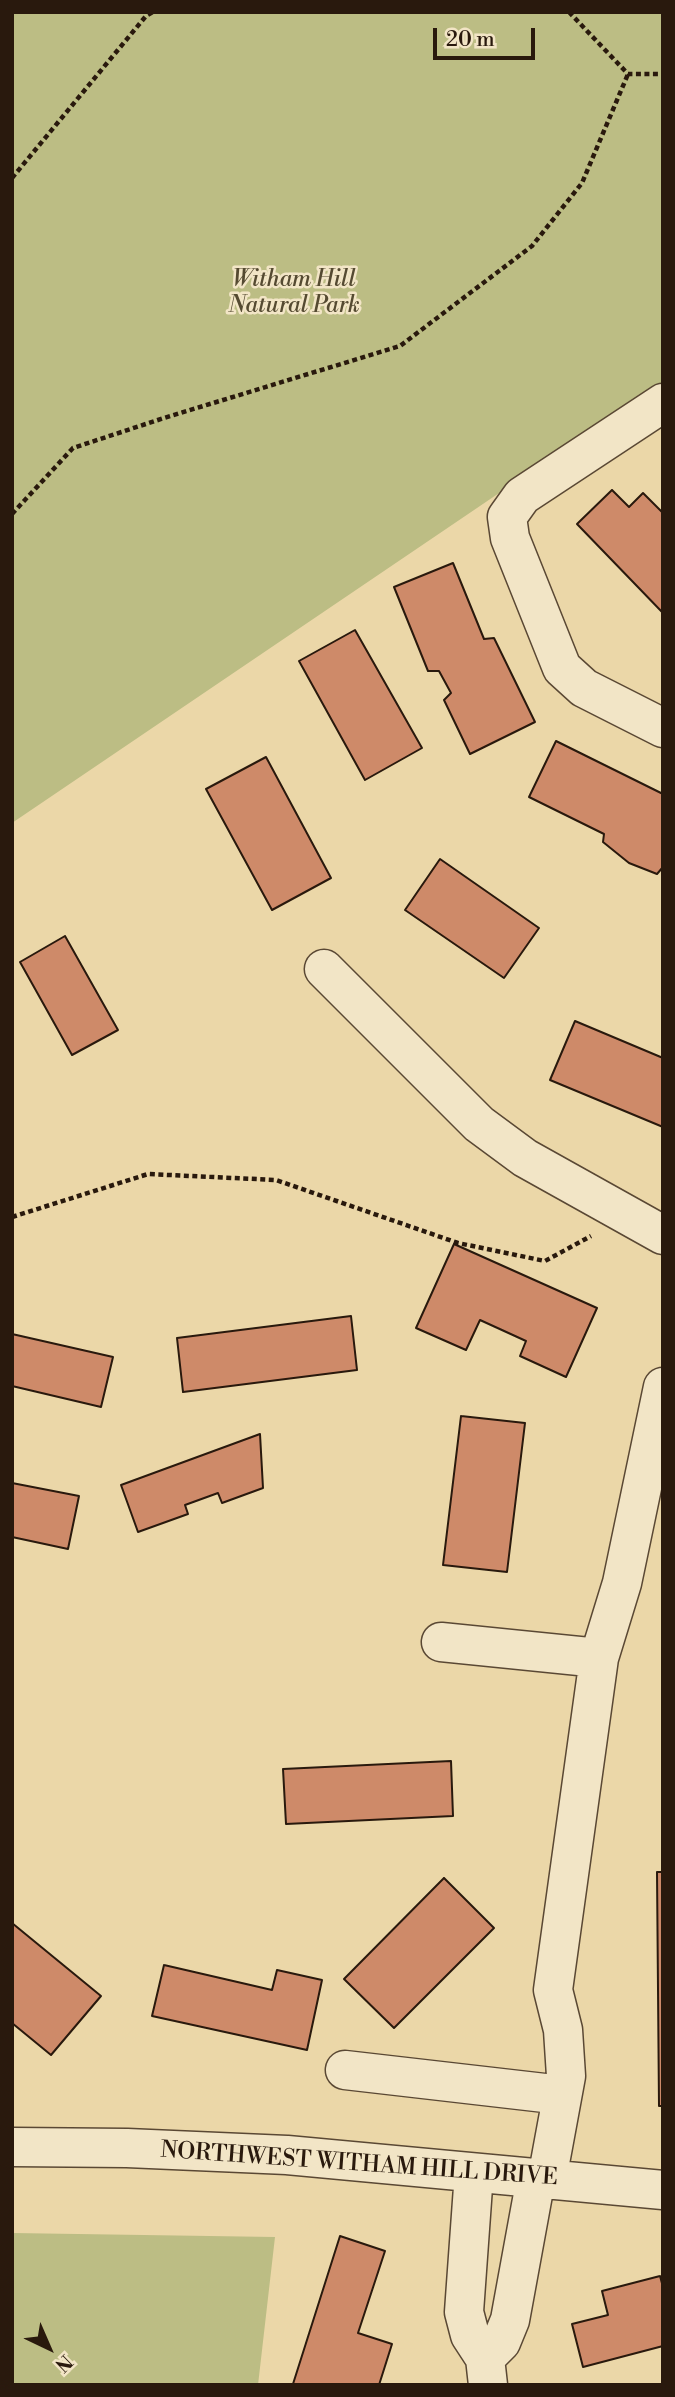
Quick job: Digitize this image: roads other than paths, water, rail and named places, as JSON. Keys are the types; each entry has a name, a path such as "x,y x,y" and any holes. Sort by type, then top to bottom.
{"street":[{"path":"663,404 522,496 507,517 510,538 562,668 584,688 663,728"},
{"path":"324,969 479,1124 525,1158 663,1235"},
{"path":"487,2371 510,2320 566,2076 563,2029 553,1990 599,1658 622,1583 663,1387"},
{"path":"441,1642 599,1658"},
{"path":"345,2070 562,2095"},
{"name":"NORTHWEST WITHAM HILL DRIVE","path":"12,2147 127,2148 287,2155 663,2190"},
{"path":"474,2173 464,2312 470,2335 487,2371"}],"park label":[{"name":"Witham Hill Natural Park","path":"294,293"}]}
